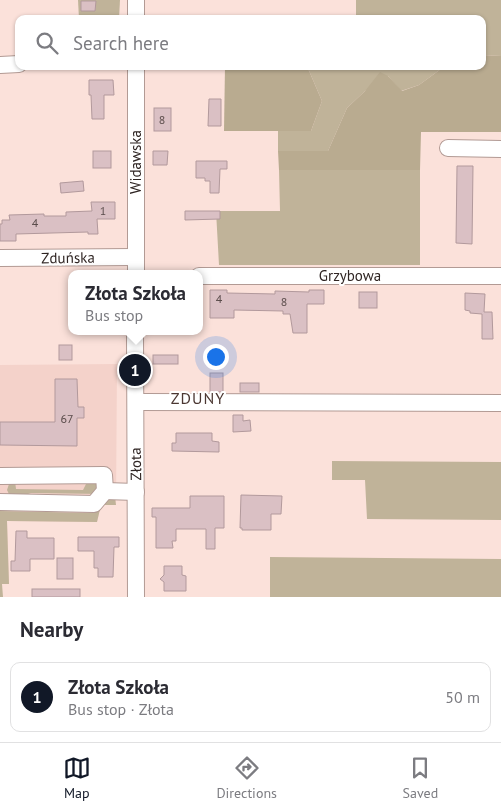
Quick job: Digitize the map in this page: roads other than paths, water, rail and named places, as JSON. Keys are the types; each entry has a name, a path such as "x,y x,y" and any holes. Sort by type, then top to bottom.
{"street":[{"path":"136,0 136,15"},
{"path":"0,65 15,64"},
{"name":"Widawska","path":"135,257 136,70"},
{"path":"448,148 501,149"},
{"path":"135,257 136,270"},
{"name":"Zduńska","path":"0,258 135,257"},
{"name":"Grzybowa","path":"203,276 501,276"},
{"name":"Złota","path":"135,335 136,597"},
{"path":"136,402 501,403"},
{"path":"0,476 104,476 105,491 94,504 0,502"},
{"path":"105,491 136,492"}],"place":[{"name":"Złota Szkoła","path":"135,370"}],"district":[{"name":"ZDUNY","path":"198,398"}]}
